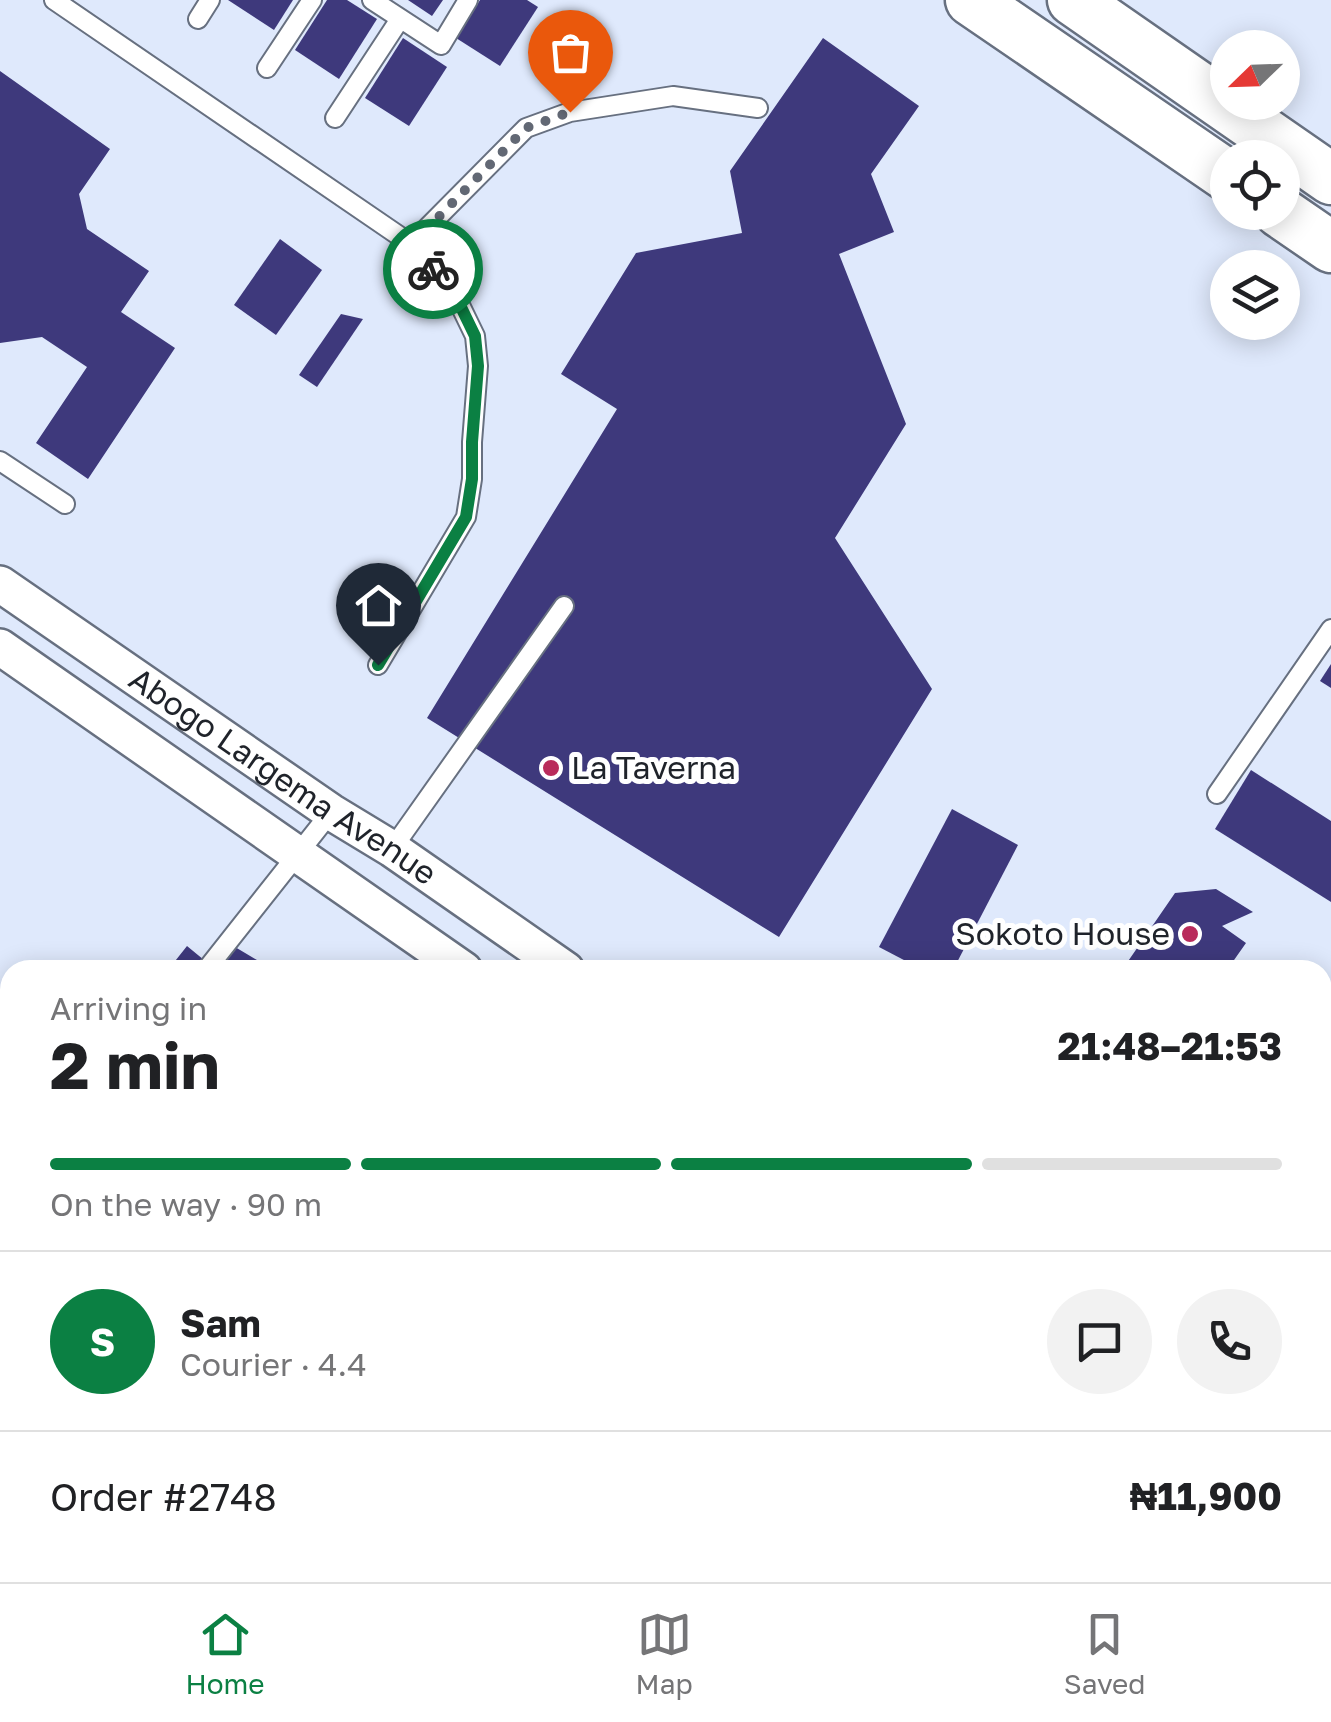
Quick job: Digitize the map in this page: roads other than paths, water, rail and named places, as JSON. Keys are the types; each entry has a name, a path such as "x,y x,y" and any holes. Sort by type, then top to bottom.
{"street":[{"path":"971,0 1210,164"},
{"path":"1073,0 1331,178"},
{"path":"1300,226 1331,248"},
{"name":"Abogo Largema Avenue","path":"0,584 552,960"},
{"name":"Abogo Largema Avenue","path":"0,647 450,960"}],"lane":[{"path":"54,0 412,244 459,303 475,336 478,366 466,517 378,665"},
{"path":"198,18 210,0"},
{"path":"267,68 312,0"},
{"path":"372,0 441,45 468,0"},
{"path":"335,118 400,18"},
{"path":"412,244 526,128 570,112 673,96 758,108"},
{"path":"0,461 65,504"},
{"path":"392,849 564,606"},
{"path":"1217,794 1331,628"},
{"path":"214,960 331,812"}],"place":[{"name":"La Taverna","path":"551,768"},
{"name":"Sokoto House","path":"1190,934"}]}
